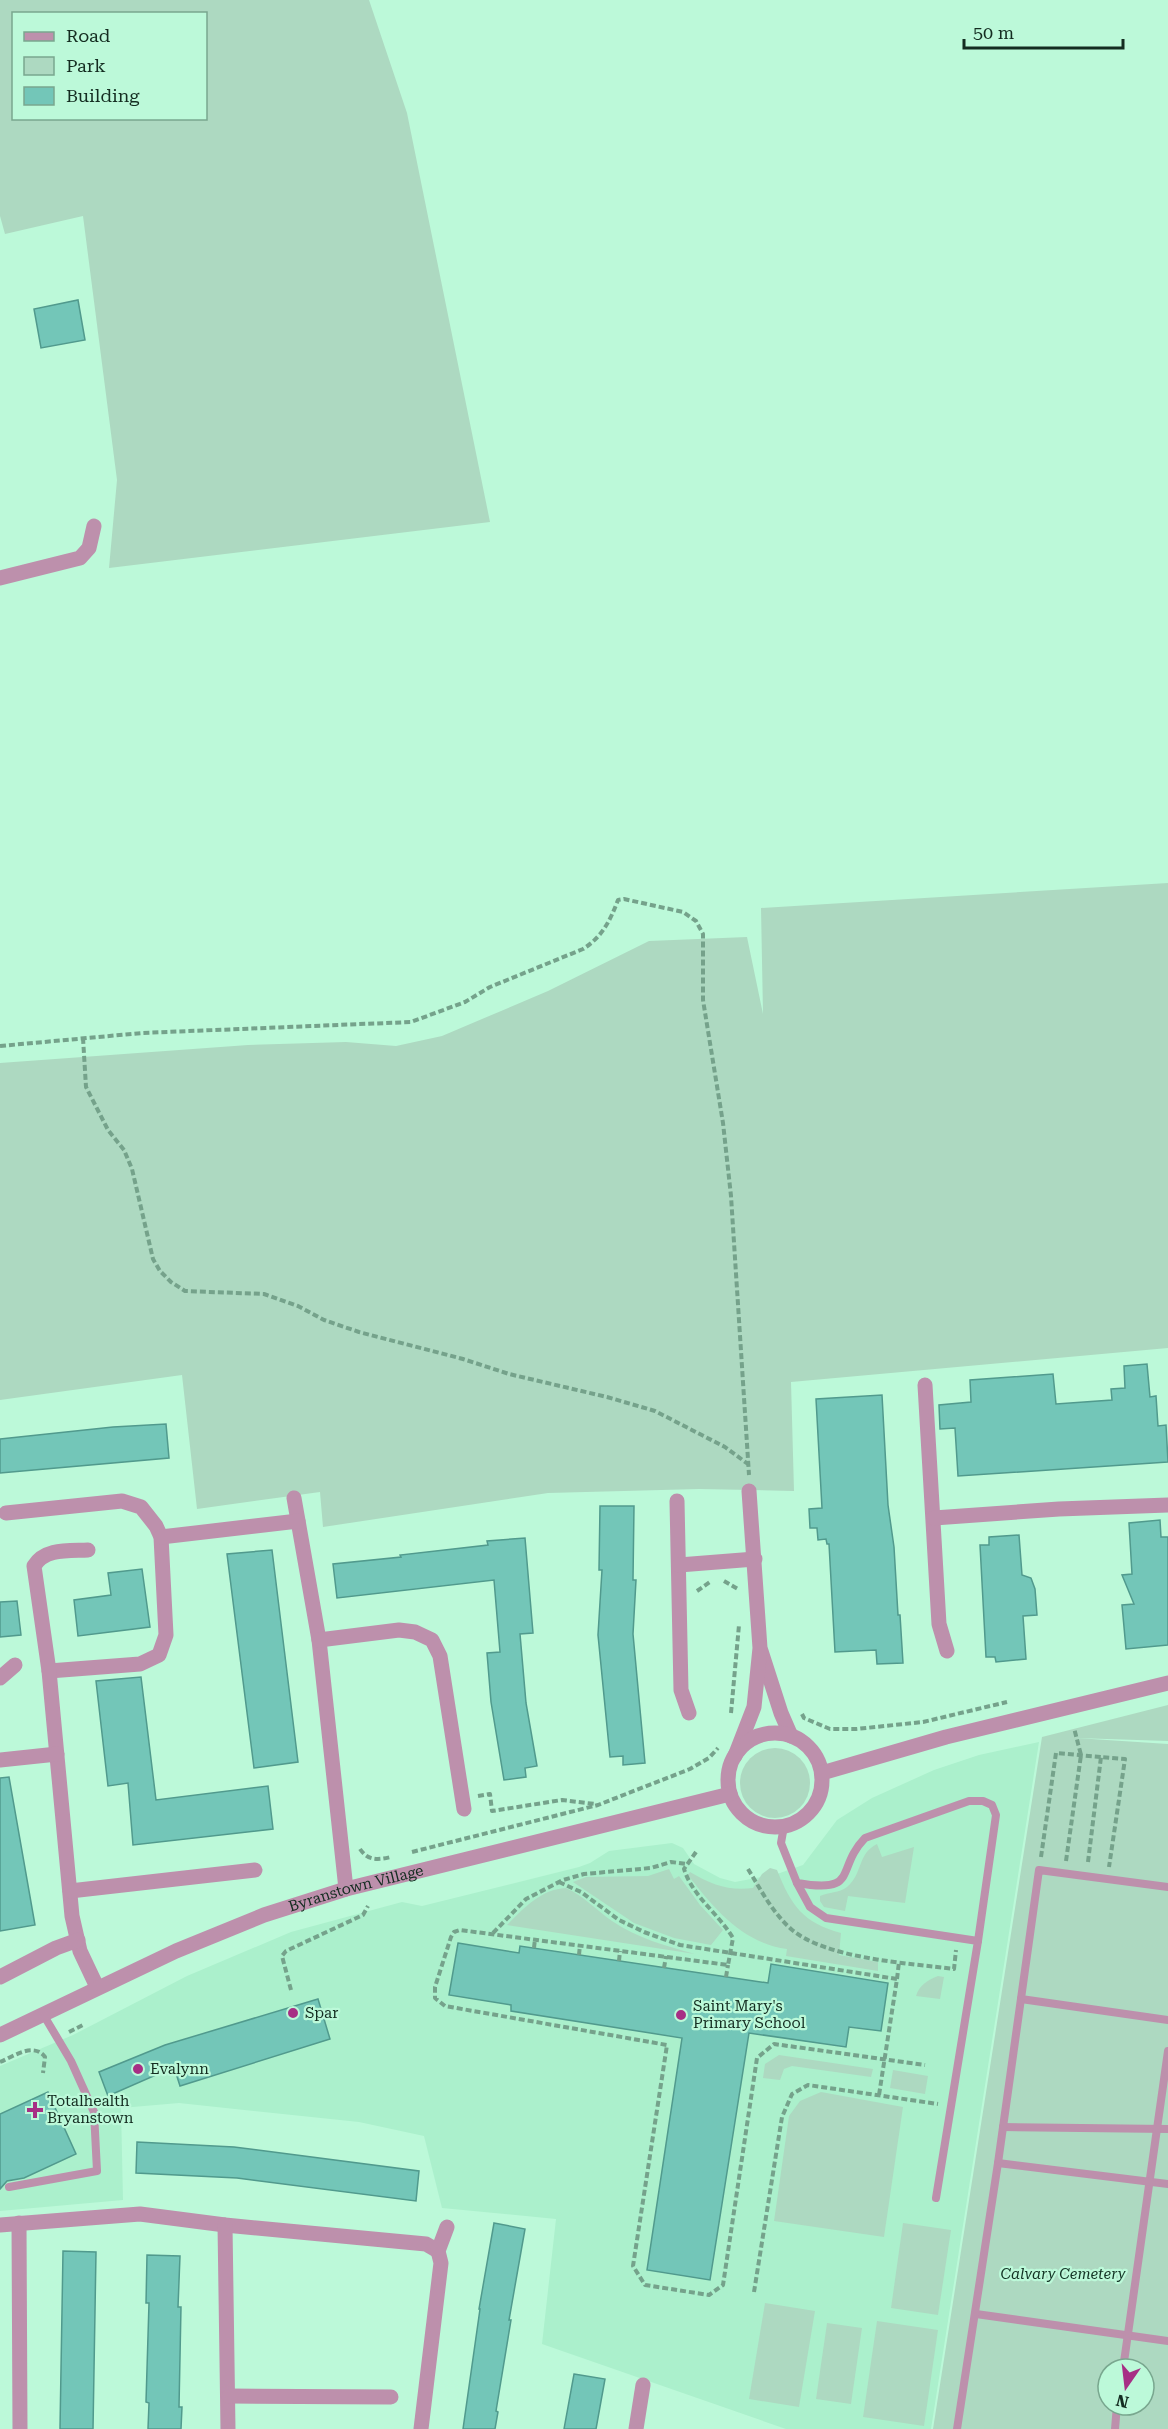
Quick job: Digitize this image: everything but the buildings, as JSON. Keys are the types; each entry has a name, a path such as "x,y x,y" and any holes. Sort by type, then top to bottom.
{"street":[{"path":"0,578 80,558 92,541 94,526"},
{"path":"925,1385 939,1624 947,1651"},
{"path":"735,1756 746,1744 760,1736 775,1733 791,1736 812,1750 822,1773 822,1787 818,1801 809,1813 797,1821 784,1826 770,1827 751,1820 736,1806 730,1794 730,1768 754,1707 760,1648 749,1491"},
{"path":"294,1498 319,1640 346,1889"},
{"path":"6,1513 122,1501 141,1507 156,1526 161,1537 166,1635 159,1655 140,1664 49,1671"},
{"path":"677,1501 681,1690 688,1713"},
{"path":"934,1518 1059,1509 1168,1505"},
{"path":"161,1537 298,1521"},
{"path":"88,1550 54,1552 39,1558 34,1566 49,1671 70,1891 80,1951 97,1987"},
{"path":"679,1565 755,1559"},
{"path":"319,1640 399,1630 415,1632 432,1640 440,1656 463,1804"},
{"path":"760,1648 791,1736"},
{"path":"0,1678 15,1665"},
{"path":"822,1773 946,1737 1168,1683"},
{"path":"0,1761 57,1754"},
{"name":"Byranstown Village","path":"0,2035 176,1951 264,1915 346,1889 730,1794"},
{"path":"70,1891 255,1870"},
{"path":"0,1977 56,1948 78,1940"},
{"path":"0,2225 140,2214 426,2244 438,2251"},
{"path":"19,2223 20,2429"},
{"path":"225,2224 228,2429"},
{"path":"421,2429 441,2263 438,2251 447,2227"},
{"path":"636,2429 643,2385"},
{"path":"229,2396 391,2397"}],"lane":[{"path":"797,1883 814,1886 832,1885 848,1871 853,1857 866,1838 969,1801 983,1801 992,1806 996,1815 936,2198"},
{"path":"784,1826 781,1843 797,1883 810,1907 826,1918 978,1941"},
{"path":"957,2429 998,2163 1039,1870 1168,1887"},
{"path":"1021,1999 1168,2020"},
{"path":"9,2187 97,2171 94,2112 71,2061 43,2014"},
{"path":"1125,2357 1168,2051"},
{"path":"1003,2127 1168,2129"},
{"path":"998,2163 1168,2184"},
{"path":"975,2314 1168,2341"}],"path":[{"path":"0,1046 142,1033 411,1022 456,1006 490,987 588,946 607,925 618,900 624,899 683,912 696,921 703,934 703,1000 723,1123 731,1196 749,1491"},
{"path":"83,1038 86,1087 108,1130 124,1150 132,1169 153,1259 160,1271 185,1291 264,1294 298,1306 324,1320 359,1332 463,1359 509,1374 645,1408 724,1447 748,1464"},
{"path":"695,1592 711,1581 722,1580 738,1589 741,1598"},
{"path":"729,1721 740,1613"},
{"path":"800,1709 804,1718 830,1729 856,1729 922,1722 1012,1700"},
{"path":"1064,1874 1081,1755 1074,1728"},
{"path":"358,1842 365,1856 380,1860 598,1805 699,1765 713,1754 722,1741"},
{"path":"1039,1870 1056,1753 1125,1759 1107,1879"},
{"path":"1086,1876 1101,1757"},
{"path":"463,1804 490,1794 492,1812 562,1800 598,1805"},
{"path":"696,1852 684,1869 687,1879 733,1938 726,1977"},
{"path":"494,1933 525,1899 559,1882 584,1874 651,1868 671,1862 687,1864"},
{"path":"748,1869 770,1906 801,1936 834,1951 954,1970 957,1938"},
{"path":"559,1882 581,1892 619,1920 680,1945 897,1979"},
{"path":"291,1990 282,1956 286,1951 363,1915 368,1906"},
{"path":"728,1965 460,1930 454,1932 435,1987 435,1998 441,2003 487,2014 668,2045 633,2266 645,2285 708,2295 723,2285 757,2058 774,2044 925,2066"},
{"path":"534,1948 535,1939"},
{"path":"579,1955 580,1945"},
{"path":"619,1961 620,1951"},
{"path":"664,1968 666,1956"},
{"path":"879,2095 899,1962"},
{"path":"0,2062 28,2050 37,2050 45,2057 43,2073"},
{"path":"754,2292 782,2116 792,2094 808,2085 951,2105"}],"shaded area":[{"name":"Saint Mary's Primary School","path":"1039,1742 931,2429 786,2429 542,2344 556,2219 442,2208 424,2136 359,2122 179,2103 121,2108 123,2200 0,2211 0,2066 73,2035 187,1976 291,1932 402,1902 422,1906 579,1867 609,1851 672,1843 683,1848 694,1864 720,1878 735,1882 777,1874 803,1865 837,1820 872,1798 934,1770 979,1755"}],"green space":[{"path":"0,0 369,0 407,113 490,522 109,568 117,480 83,216 5,234 0,216"},
{"path":"1168,883 1168,1348 791,1382 794,1491 699,1489 548,1493 323,1527 320,1492 197,1509 182,1375 0,1400 0,1063 248,1045 346,1042 396,1046 442,1036 548,991 649,941 747,937 763,1014 761,908"},
{"name":"Calvary Cemetery","path":"1168,1705 1168,1741 1076,1738 1168,1744 1168,2429 933,2429 1042,1737"},
{"path":"775,1748 788,1751 800,1758 807,1770 810,1783 807,1796 800,1808 788,1815 775,1818 762,1815 750,1808 743,1796 740,1783 743,1770 750,1758 762,1751"},
{"path":"877,1844 882,1857 914,1847 905,1903 848,1896 845,1911 824,1907 820,1896 847,1887 856,1876 866,1853"},
{"path":"770,1868 777,1870 793,1903 800,1911 817,1924 841,1933 839,1955 878,1962 878,1971 786,1956 787,1949 757,1940 743,1932 719,1912 688,1875 690,1872 713,1884 744,1889 753,1888 762,1874"},
{"path":"669,1869 674,1879 679,1876 700,1905 723,1930 711,1945 674,1938 634,1923 573,1882 586,1877 648,1876"},
{"path":"566,1888 631,1932 663,1945 695,1954 507,1925 541,1896"},
{"path":"938,1976 944,1977 940,1999 916,1996 924,1983"},
{"path":"779,2055 873,2069 871,2077 792,2066 784,2069 780,2080 763,2078 765,2064"},
{"path":"893,2070 928,2076 925,2094 890,2088"},
{"path":"821,2092 903,2107 884,2237 774,2221 789,2116 800,2101"},
{"path":"903,2223 951,2230 938,2315 891,2308"},
{"path":"765,2303 815,2311 799,2407 749,2399"},
{"path":"877,2321 938,2330 924,2426 863,2417"},
{"path":"827,2323 862,2328 851,2404 816,2399"}],"place":[{"name":"Spar","path":"293,2013"},
{"name":"Saint Mary's Primary School","path":"681,2015"},
{"name":"Evalynn","path":"138,2069"},
{"name":"Totalhealth Bryanstown","path":"35,2110"}]}
